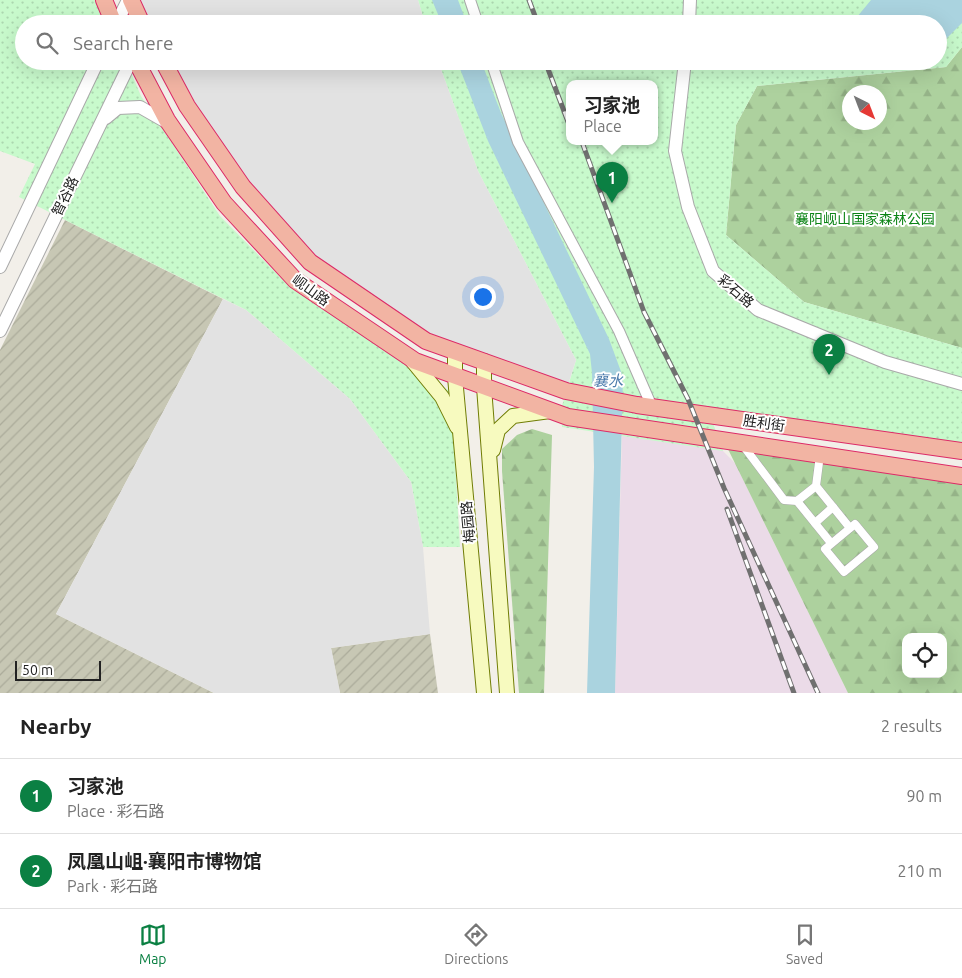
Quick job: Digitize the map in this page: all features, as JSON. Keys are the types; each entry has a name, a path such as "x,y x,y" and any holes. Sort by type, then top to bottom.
{"highway":[{"path":"104,0 111,15"},
{"path":"130,0 138,15"},
{"name":"岘山路","path":"141,70 171,126 224,203 295,280 410,358 455,377 569,417"},
{"name":"岘山路","path":"168,70 187,106 243,188 310,262 426,341 566,391"},
{"name":"胜利街","path":"566,391 645,406 962,451"},
{"name":"胜利街","path":"569,417 962,476"}],"main road":[{"name":"梅园路","path":"455,351 455,377 484,693"},
{"path":"410,358 442,398 460,434"},
{"name":"梅园路","path":"484,362 484,386 507,693"},
{"path":"490,463 498,430 513,416 551,410"}],"street":[{"path":"100,0 103,15"},
{"path":"121,15 130,0"},
{"path":"470,0 475,15"},
{"path":"689,15 690,0"},
{"name":"智谷路","path":"0,267 94,70"},
{"name":"智谷路","path":"0,331 127,70"},
{"path":"494,70 518,142 619,331 645,406"},
{"name":"彩石路","path":"684,70 675,152 688,208 713,271 758,310 885,362 962,384"},
{"path":"101,123 118,108 140,107 171,126"},
{"path":"741,443 784,500 797,501 816,486 820,455"},
{"path":"816,486 850,528"},
{"path":"797,501 831,543"},
{"path":"815,523 833,508"},
{"path":"855,524 874,547 844,572 825,549 831,543 855,524"}],"shaded area":[{"path":"131,0 418,0 422,15 138,15"},
{"path":"169,70 441,70 478,171 576,360 566,391 426,341 310,262 243,187"},
{"path":"65,220 223,299 56,614 214,693 0,693 0,350"},
{"path":"223,299 246,310 350,399 411,482 423,547 430,634 331,648 340,693 214,693 56,614"},
{"path":"669,302 723,451 735,463 848,693 615,693 622,435 678,443"},
{"path":"430,634 438,693 340,693 331,648"}],"green space":[{"path":"0,0 99,0 106,15 15,15 15,70 130,70 141,96 220,216 286,283 451,392 460,547 423,547 411,482 350,399 246,310 19,197 35,164 0,151"},
{"path":"418,0 962,0 962,47 947,66 947,15 422,15"},
{"name":"襄阳岘山国家森林公园","path":"962,47 962,348 804,302 726,235 736,125 757,86 916,70 947,70 947,66"},
{"path":"441,70 916,70 757,86 736,125 726,235 804,302 962,348 962,451 717,416 706,404 723,451 562,427 561,409 576,360 478,171"},
{"path":"532,429 552,435 544,693 519,693 502,471 502,449 517,435"},
{"path":"724,441 962,476 962,693 848,693"}],"water":[{"path":"432,0 458,0 464,15 438,15"},
{"path":"871,0 962,0 962,23 947,38 947,15 859,15"},
{"name":"襄水","path":"460,70 484,70 501,113 609,339 623,377 615,693 587,693 594,467 590,354 488,141"}],"railway":[{"path":"529,0 535,15"},
{"path":"548,70 566,116"},
{"path":"583,145 644,312 688,399 724,488 818,693"},
{"path":"727,509 794,693"}],"place":[{"name":"习家池","path":"612,203"},
{"name":"凤凰山岨·襄阳市博物馆","path":"829,375"}]}
